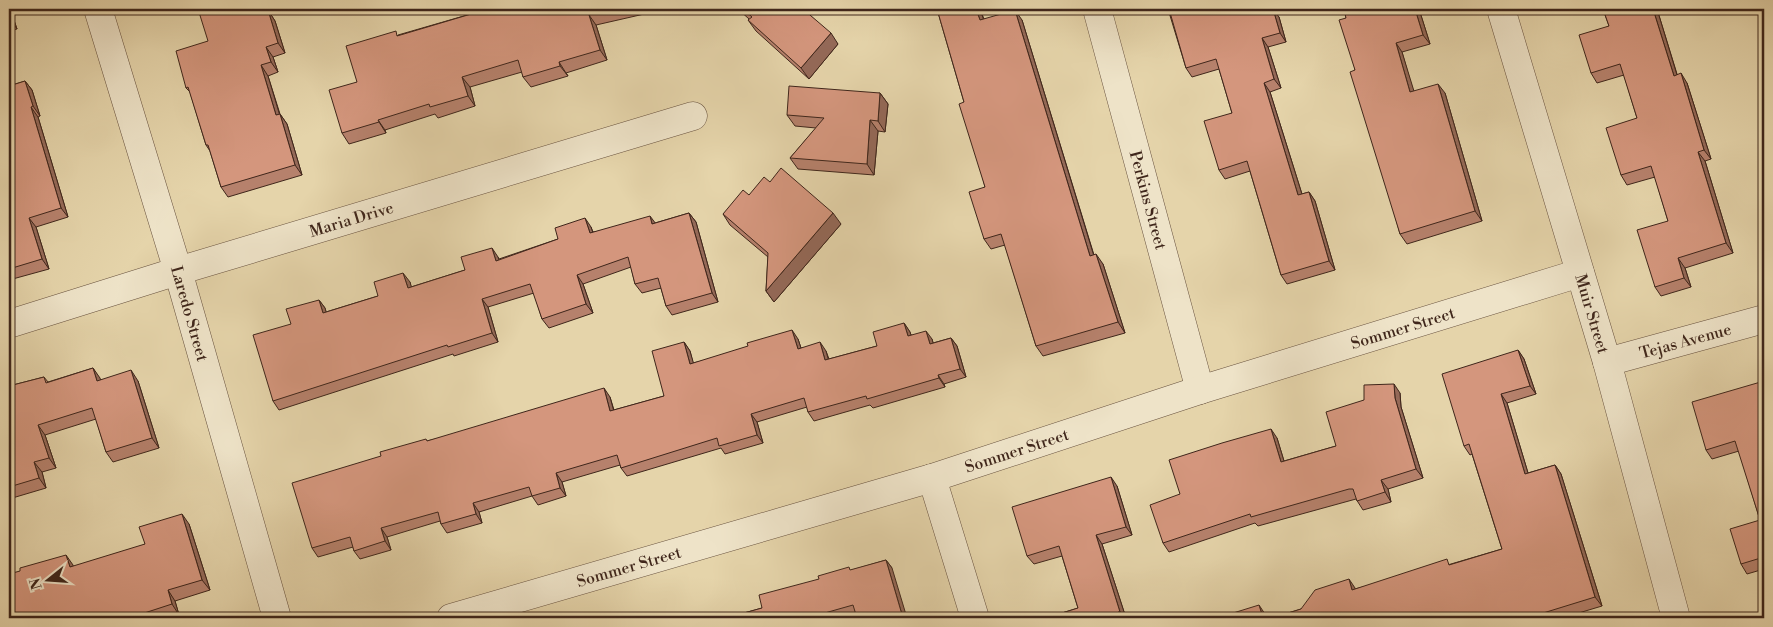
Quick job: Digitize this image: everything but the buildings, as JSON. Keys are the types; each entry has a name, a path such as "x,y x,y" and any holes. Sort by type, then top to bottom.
{"street":[{"name":"Laredo Street","path":"98,9 178,270 277,618"},
{"name":"Perkins Street","path":"1097,9 1200,390"},
{"name":"Muir Street","path":"1501,9 1607,362 1676,618"},
{"name":"Maria Drive","path":"9,324 178,270 693,116"},
{"name":"Sommer Street","path":"451,618 932,478 1200,390 1580,273"},
{"name":"Tejas Avenue","path":"1607,362 1764,319"},
{"path":"932,478 975,618"}]}
